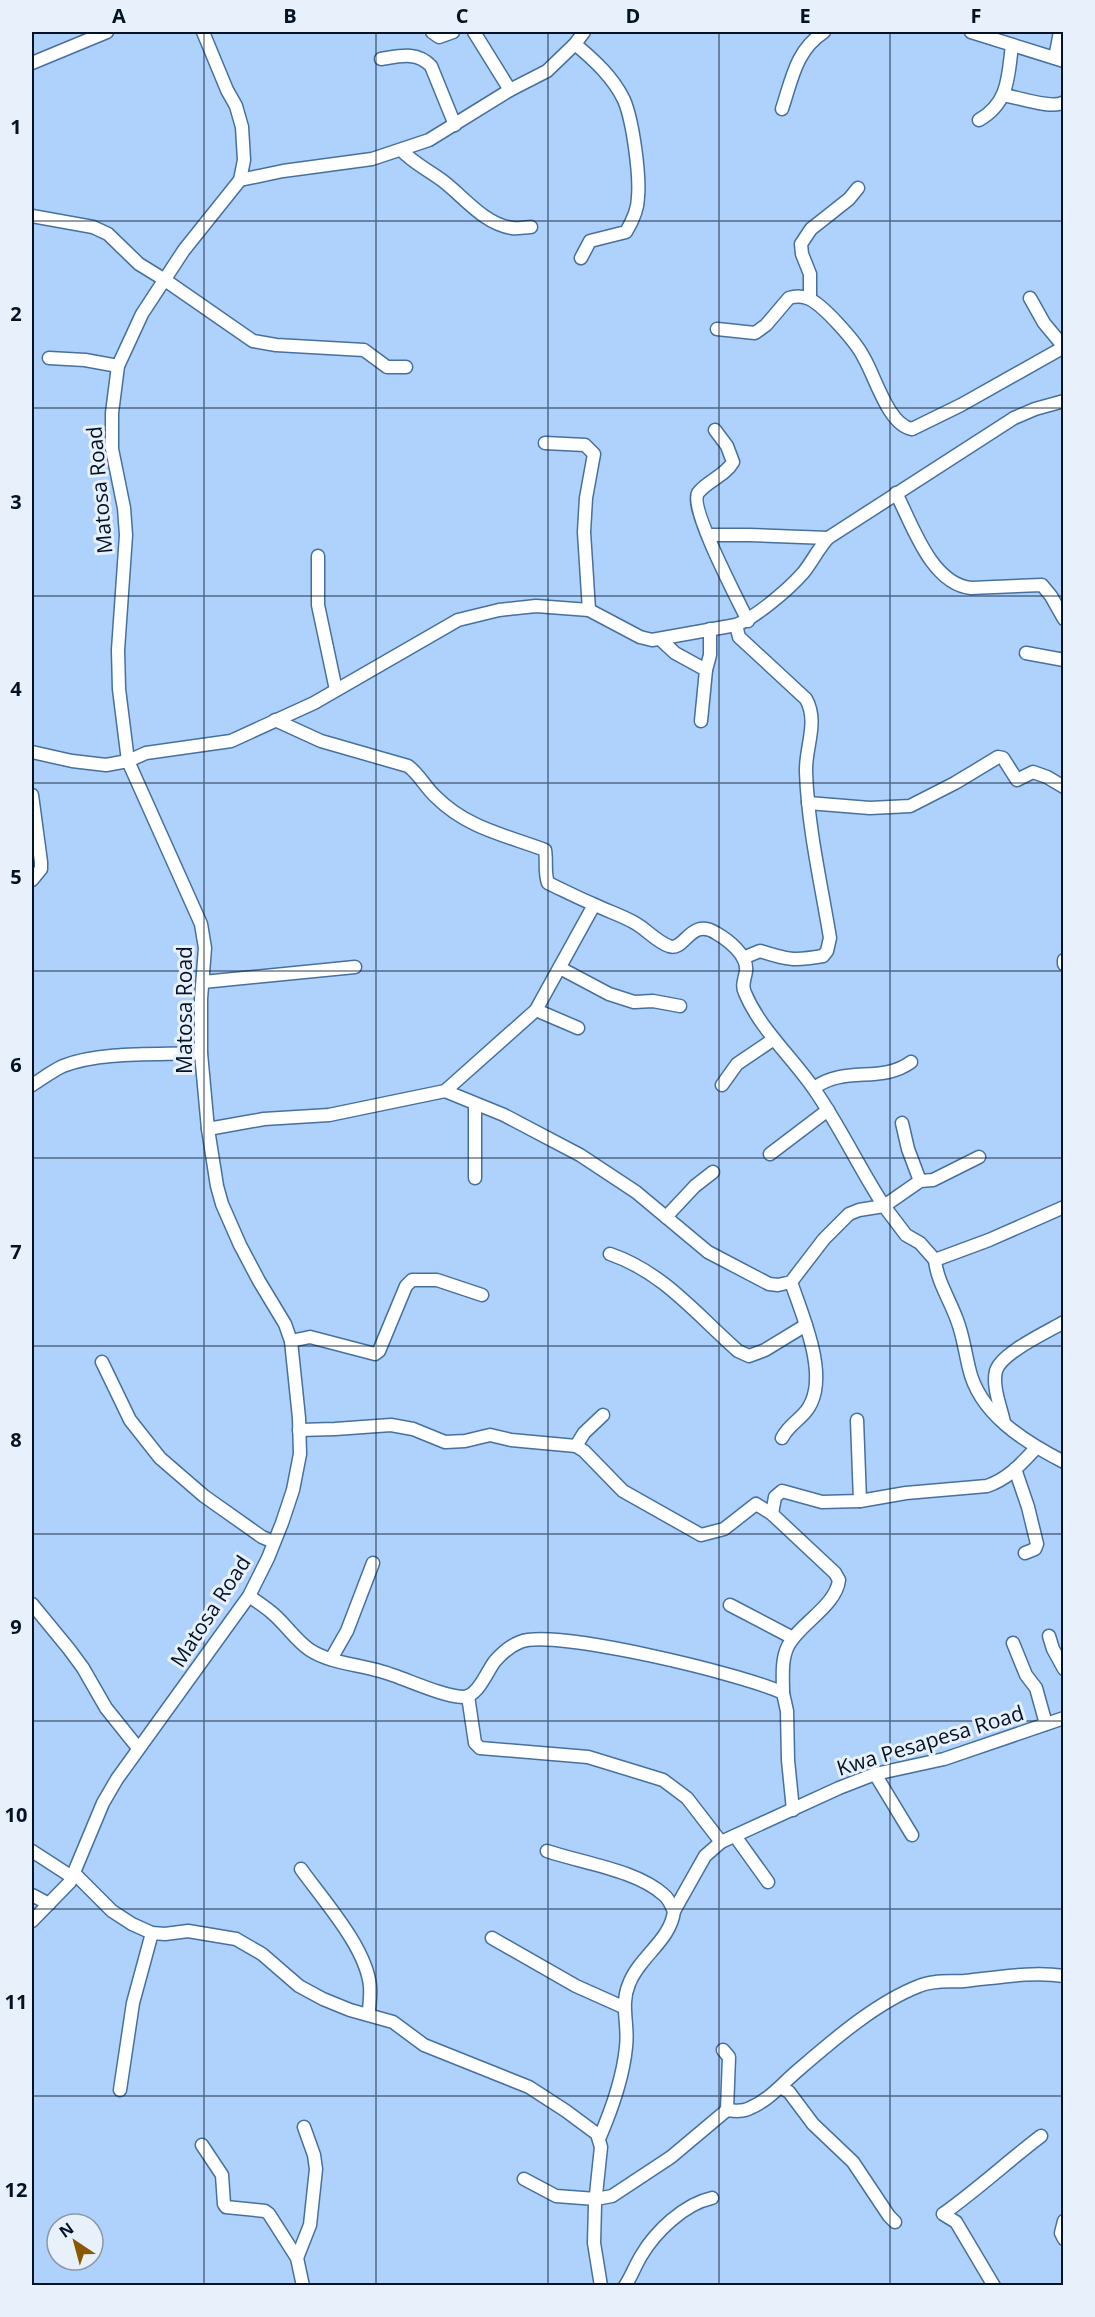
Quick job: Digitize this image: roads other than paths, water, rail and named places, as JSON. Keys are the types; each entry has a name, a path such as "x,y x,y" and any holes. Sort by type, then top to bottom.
{"street":[{"path":"32,63 106,32"},
{"path":"203,32 226,90 236,106 242,127 244,160 240,180 283,171 372,159 429,140 510,90 547,71 584,32"},
{"path":"432,32 439,37 453,32"},
{"path":"474,32 510,90"},
{"path":"782,109 799,56 814,38 824,32"},
{"path":"971,32 1059,60 1060,32"},
{"path":"575,44 612,80 624,101 635,156 638,198 634,218 626,232 591,241 581,258"},
{"path":"979,120 994,108 1003,95 1012,45"},
{"path":"381,59 417,56 425,60 431,66 455,125"},
{"path":"1003,95 1050,106 1064,102"},
{"path":"401,150 414,163 443,181 466,203 494,221 512,228 531,227"},
{"name":"Matosa Road","path":"32,1921 74,1876 103,1803 117,1779 249,1596 282,1523 297,1474 299,1430 291,1341 285,1324 245,1254 222,1204 208,1129 201,1053 205,948 201,924 128,761 119,689 119,620 124,574 125,519 112,449 112,413 118,366 142,314 184,250 240,180"},
{"path":"810,298 810,274 802,254 801,244 811,229 849,199 858,188"},
{"path":"32,216 93,227 108,234 139,264 253,341 276,345 364,350 387,367 406,367"},
{"path":"717,329 755,333 766,325 789,298 798,296 810,298 854,342 864,356 884,401 898,420 912,429 961,405 1064,347 1044,323 1030,298"},
{"path":"49,358 85,360 118,366"},
{"path":"32,752 72,761 106,765 128,761 146,753 231,741 314,703 458,620 498,610 536,606 590,610 640,637 661,640 742,623 804,572 816,551 828,538 1014,418 1035,409 1064,402"},
{"path":"715,430 727,446 732,462 697,496 697,505 742,623 739,637 806,699 809,705 812,729 805,769 808,803 830,938 827,951 823,956 802,959 776,958 760,951 743,958"},
{"path":"545,443 585,445 594,453 586,498 584,532 590,610"},
{"path":"896,493 923,549 933,563 955,583 971,588 1041,585 1051,596 1064,619"},
{"path":"709,535 749,534 828,538"},
{"path":"318,556 318,605 336,690"},
{"path":"701,721 706,669 710,655 710,629"},
{"path":"661,640 675,653 706,669"},
{"path":"1026,653 1064,660"},
{"path":"275,720 321,741 408,766 418,774 435,797 478,827 545,849 547,858 544,873 548,883 638,924 672,947 678,945 695,930 709,930 727,941 746,964 744,992 774,1039 814,1088 884,1206 906,1235 920,1242 935,1266 958,1321 969,1369 977,1390 988,1407 1004,1423 1036,1448 1064,1462"},
{"path":"808,803 870,808 910,806 998,757 1003,758 1017,780 1033,772 1064,787"},
{"path":"32,795 41,862 41,869 32,880"},
{"path":"208,1129 264,1119 329,1114 445,1091 536,1011 594,905"},
{"path":"203,982 355,967"},
{"path":"560,968 617,997 634,1002 653,1001 680,1006"},
{"path":"536,1011 578,1028"},
{"path":"722,1085 737,1064 774,1039"},
{"path":"32,1085 55,1070 81,1061 119,1055 201,1053"},
{"path":"814,1088 825,1080 840,1076 884,1073 900,1069 911,1062"},
{"path":"445,1091 504,1115 580,1155 636,1192 708,1252 769,1284 778,1285 791,1281 841,1221 859,1210 884,1206 920,1181 933,1180 979,1157"},
{"path":"475,1105 475,1178"},
{"path":"770,1154 828,1110"},
{"path":"902,1122 908,1149 920,1181"},
{"path":"666,1216 695,1186 713,1172"},
{"path":"935,1266 1064,1207"},
{"path":"610,1254 632,1261 653,1274 738,1351 749,1356 765,1350 806,1325"},
{"path":"291,1341 310,1336 375,1354 379,1351 406,1286 412,1280 437,1280 482,1295"},
{"path":"782,1438 788,1427 808,1409 814,1396 816,1366 806,1325 791,1281"},
{"path":"1004,1423 995,1379 996,1370 1002,1361 1025,1344 1064,1322"},
{"path":"102,1362 130,1420 160,1458 204,1496 262,1537 274,1542"},
{"path":"576,1446 584,1433 603,1415"},
{"path":"857,1420 860,1501"},
{"path":"299,1430 335,1430 391,1425 413,1429 445,1443 490,1435 511,1440 576,1446 584,1451 623,1491 695,1533 708,1534 724,1529 754,1504 772,1514 840,1580 837,1590 829,1601 793,1638 787,1647 784,1660 783,1693 787,1711 788,1760 793,1810"},
{"path":"772,1514 775,1497 782,1491 822,1502 860,1501 906,1493 987,1486 999,1482 1036,1448"},
{"path":"1015,1469 1037,1544 1035,1549 1025,1553"},
{"path":"331,1659 347,1630 373,1563"},
{"path":"249,1596 271,1611 309,1649 331,1659 381,1671 462,1697 475,1691 507,1649 522,1641 536,1639 582,1643 652,1656 757,1682 783,1693"},
{"path":"32,1604 69,1648 106,1708 138,1748"},
{"path":"730,1605 793,1638"},
{"path":"1049,1636 1053,1650 1064,1669"},
{"path":"1013,1643 1026,1675 1036,1688 1046,1724"},
{"path":"468,1696 475,1743 480,1748 588,1757 663,1780 687,1798 721,1842"},
{"name":"Kwa Pesapesa Road","path":"623,2007 625,1993 634,1972 669,1929 674,1911 705,1856 721,1842 875,1774 945,1759 1064,1718"},
{"path":"875,1774 912,1835"},
{"path":"735,1836 768,1882"},
{"path":"32,1851 74,1876 112,1911 152,1933 188,1931 236,1939 262,1954 300,1986 350,2010 393,2022 424,2045 529,2087 567,2111 597,2134 600,2139 594,2243 601,2286"},
{"path":"547,1851 630,1876 648,1884 667,1897 674,1911"},
{"path":"301,1869 343,1927 363,1963 370,1985 369,2014"},
{"path":"32,1895 49,1904"},
{"path":"120,2090 133,2003 152,1933"},
{"path":"492,1938 576,1986 623,2007 628,2026 622,2074 613,2107 600,2139"},
{"path":"524,2179 556,2196 597,2199 612,2196 671,2157 728,2110 741,2111 750,2108 782,2088 795,2073 840,2036 882,2005 920,1985 1036,1974 1064,1976"},
{"path":"723,2050 729,2057 728,2110"},
{"path":"782,2088 789,2092 813,2124 853,2162 889,2216 896,2222"},
{"path":"297,2258 310,2224 316,2169 304,2127"},
{"path":"994,2286 956,2222 943,2214 978,2189 1041,2136"},
{"path":"202,2145 222,2175 226,2207 265,2211 269,2214 297,2258 303,2286"},
{"path":"625,2286 647,2247 680,2213 697,2201 712,2198"},
{"path":"1064,2221 1061,2233 1064,2240"}]}
